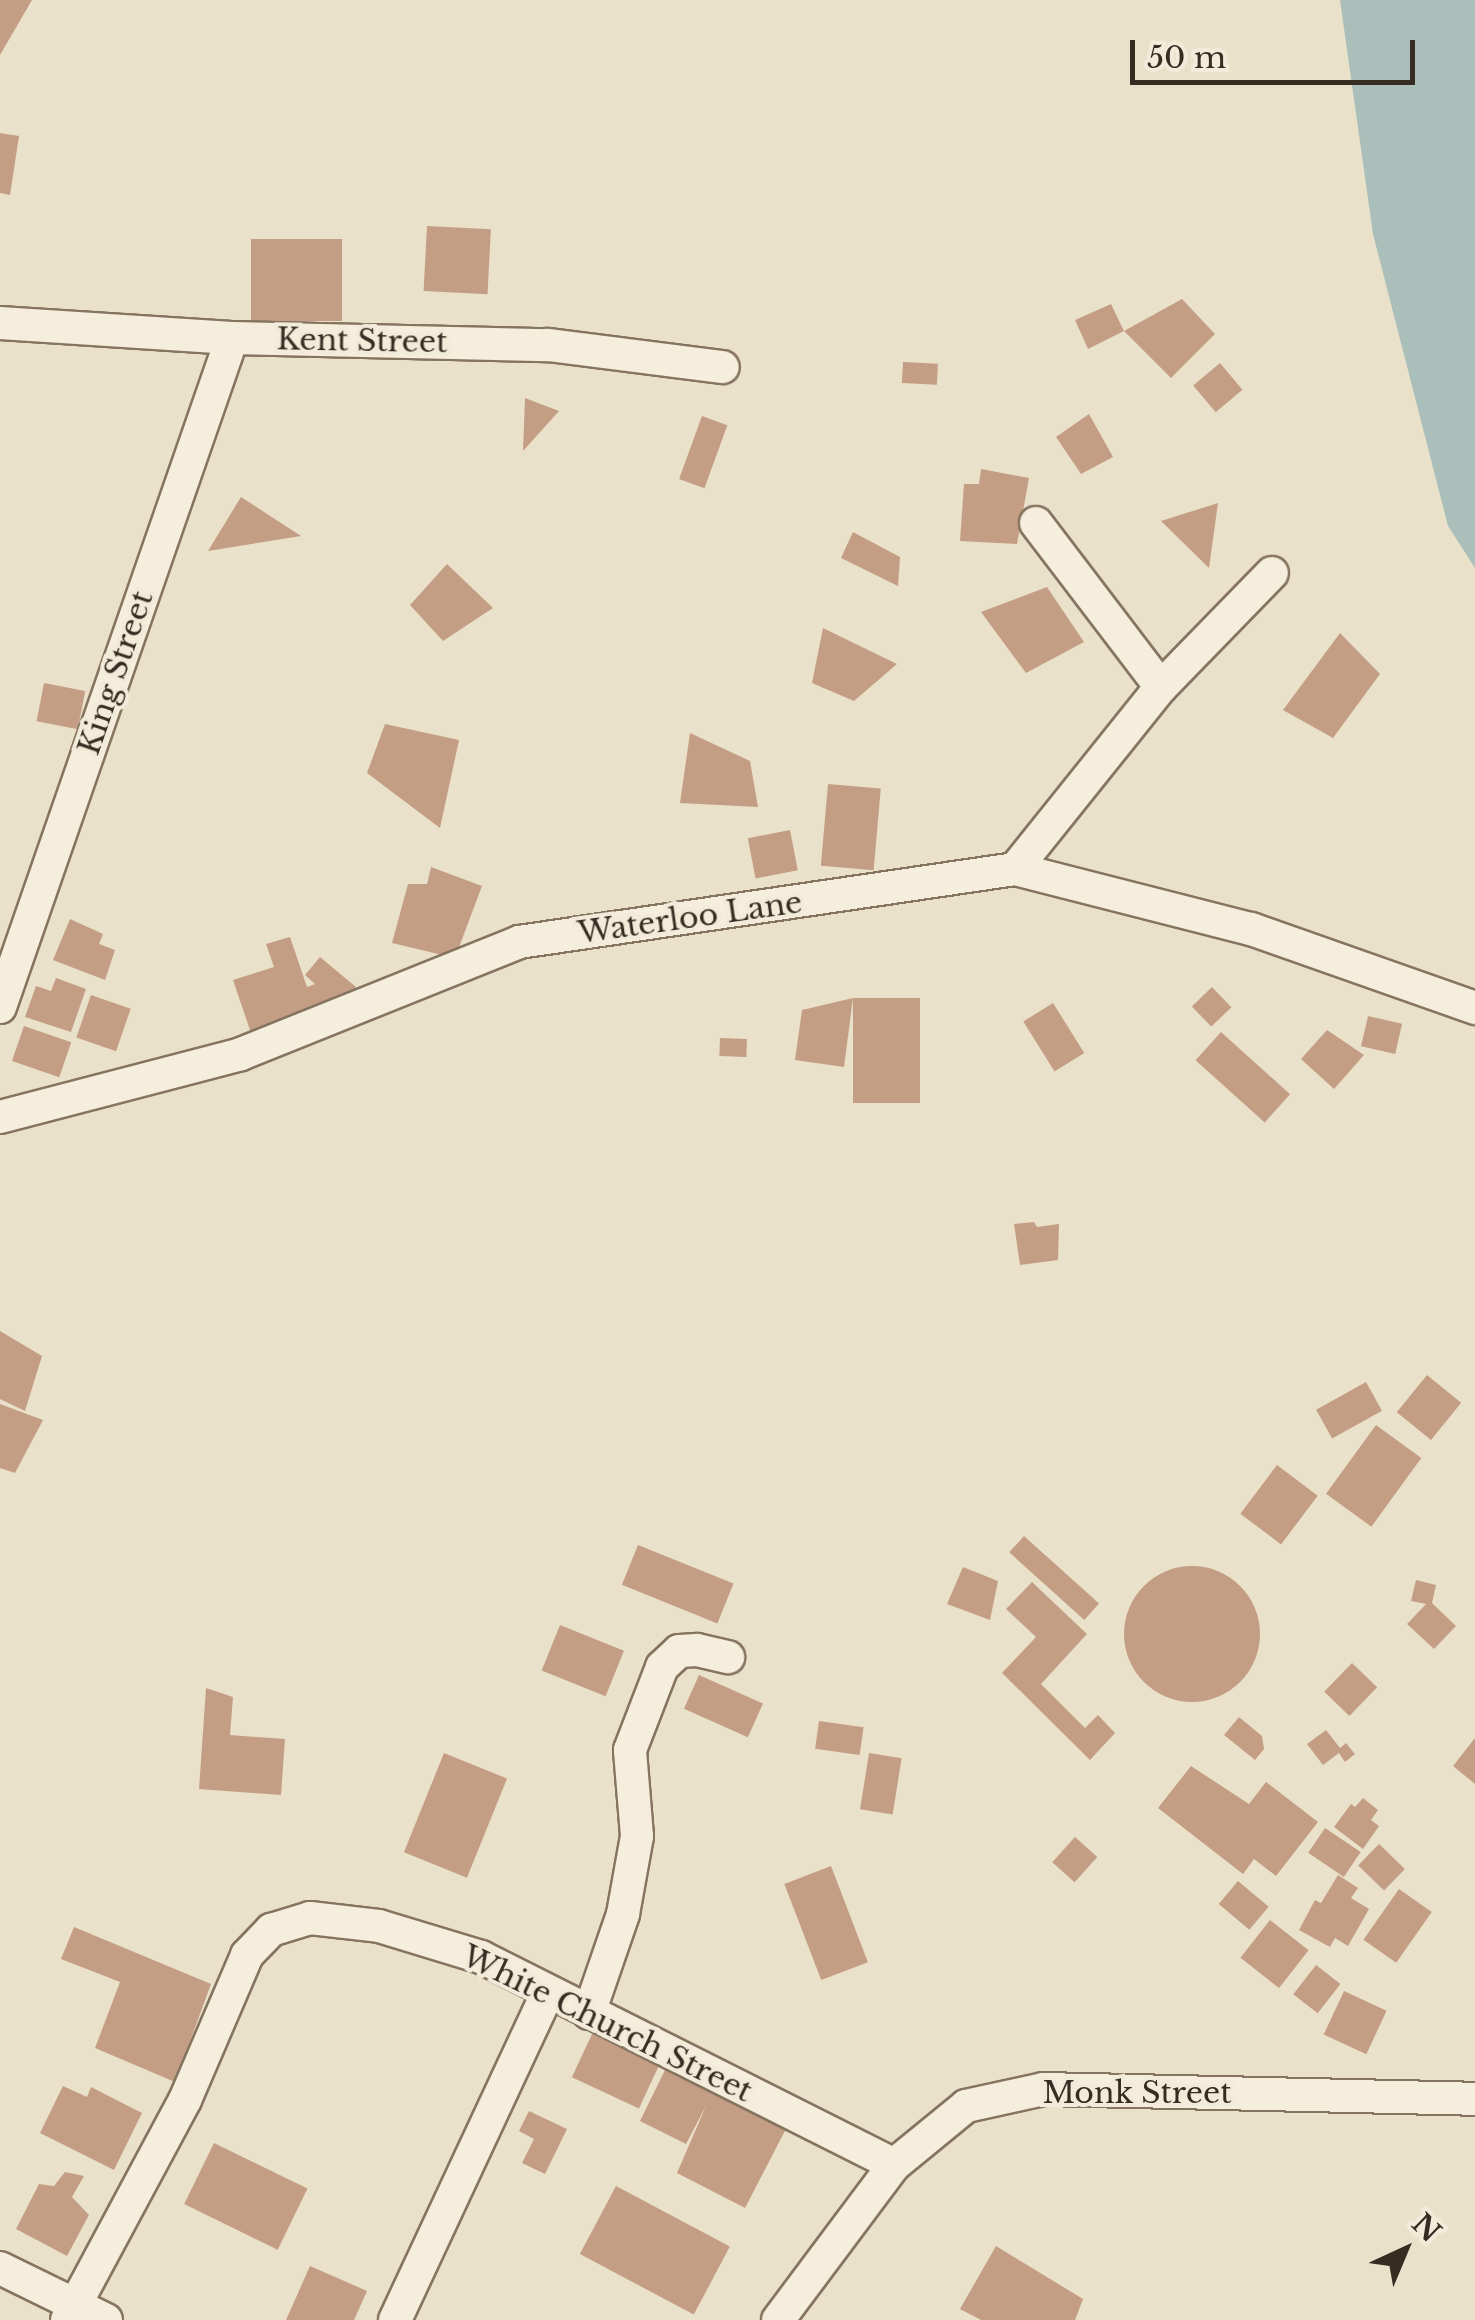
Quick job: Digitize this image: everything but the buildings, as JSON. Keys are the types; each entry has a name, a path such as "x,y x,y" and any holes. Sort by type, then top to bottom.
{"street":[{"name":"Kent Street","path":"0,323 232,338 548,345 724,368"},
{"name":"King Street","path":"0,1007 232,338"},
{"path":"1036,523 1161,687"},
{"path":"1272,573 1161,687 1015,869 1251,929 1475,1008"},
{"name":"Waterloo Lane","path":"0,1117 240,1054 519,942 1015,869"},
{"path":"589,2012 623,1914 637,1836 630,1750 662,1666 679,1651 697,1650 728,1658"},
{"name":"White Church Street","path":"71,2313 185,2100 247,1955 272,1930 310,1918 379,1926 481,1957 894,2165"},
{"path":"395,2320 548,1992"},
{"name":"Monk Street","path":"778,2320 894,2165 966,2106 1043,2089 1475,2099"},
{"path":"0,2268 71,2313 106,2320"}],"water":[{"path":"1340,0 1475,0 1475,568 1448,526 1373,234"}]}
